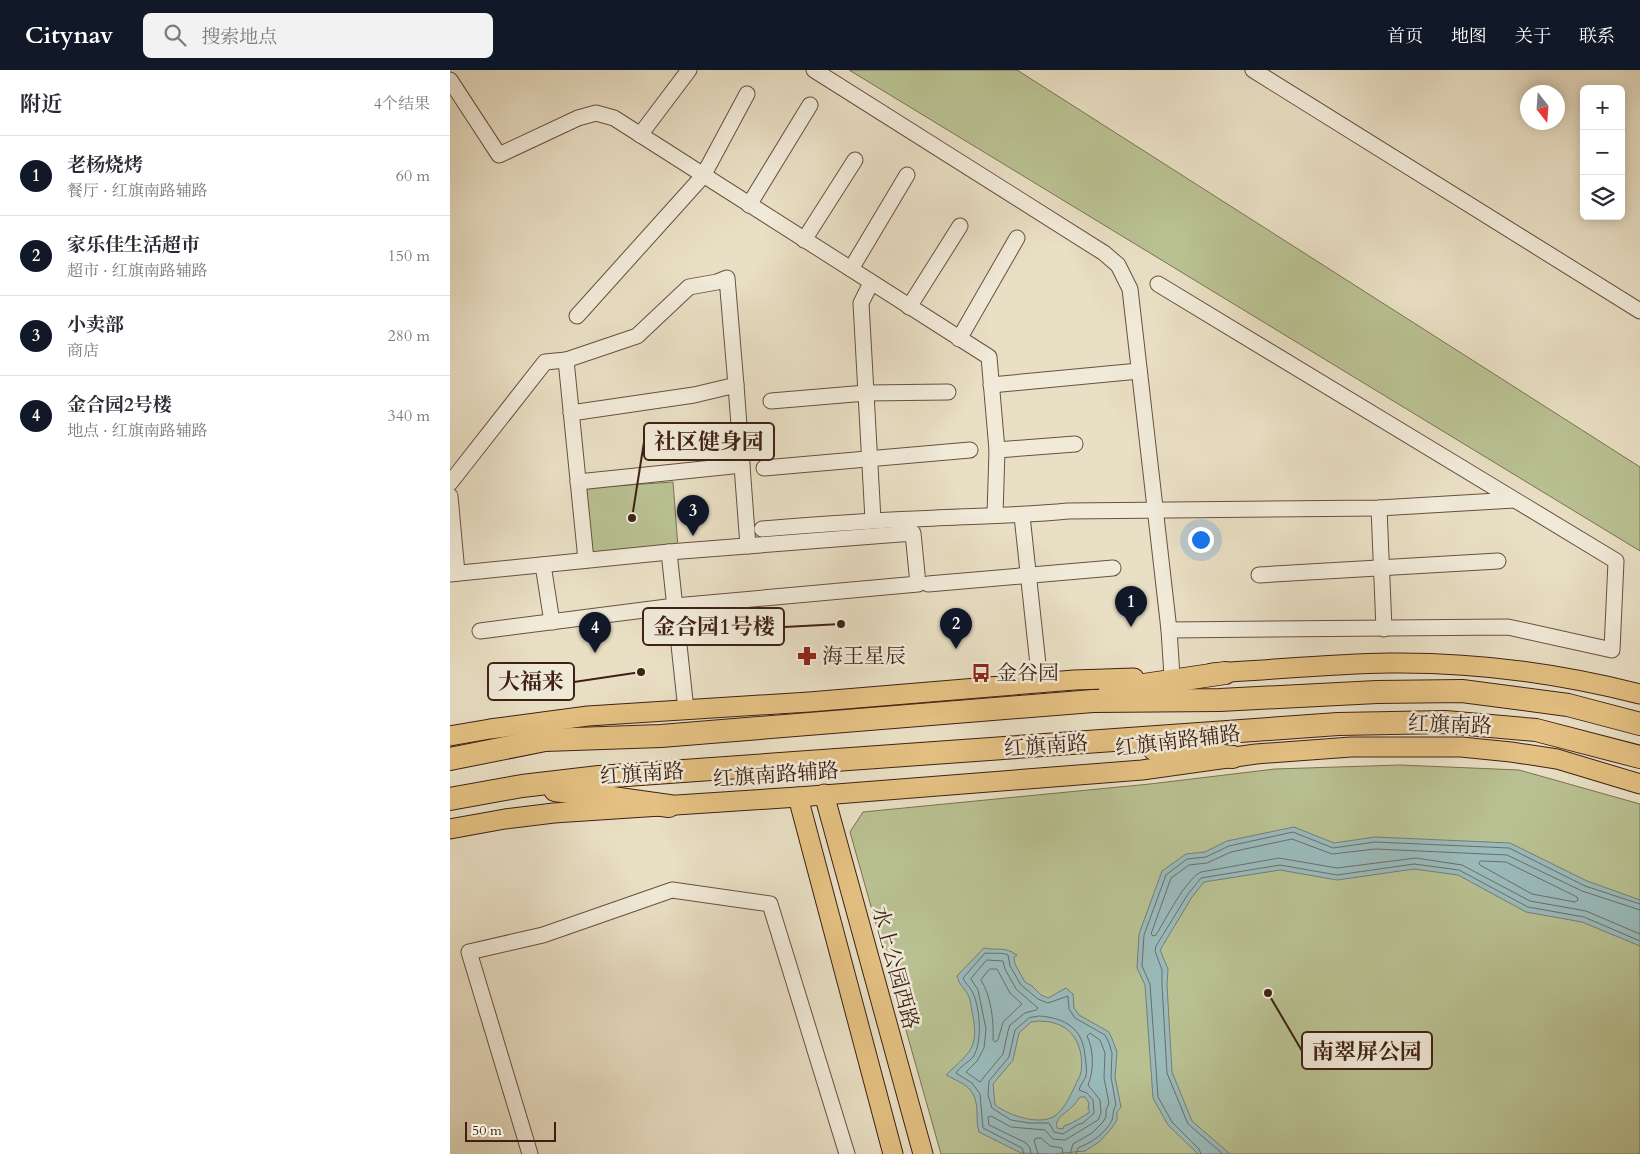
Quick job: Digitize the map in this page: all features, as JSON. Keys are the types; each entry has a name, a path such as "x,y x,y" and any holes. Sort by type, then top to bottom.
{"highway":[{"path":"1092,702 1111,690 1225,673"},
{"name":"红旗南路","path":"450,759 545,740 660,736 1092,702 1220,700 1378,692 1462,691 1568,705 1640,724"},
{"name":"红旗南路","path":"450,799 522,786 599,777 1338,724 1445,722 1536,730 1640,757"},
{"path":"1088,743 1234,758"},
{"path":"522,786 669,806"}],"main road":[{"path":"450,736 588,716 1040,683 1390,663 1472,665 1532,671 1640,694"},
{"name":"红旗南路辅路","path":"450,829 505,819 554,813 798,797 1148,769 1234,758 1351,747 1461,747 1558,759 1640,784"},
{"name":"水上公园西路","path":"824,794 923,1154"},
{"path":"798,797 893,1154"}],"street":[{"path":"640,135 689,70"},
{"path":"814,70 1104,253 1118,265 1130,289 1169,630 1172,676"},
{"path":"1253,70 1640,311"},
{"path":"450,80 499,155 578,118 596,113 614,118 989,358 997,450 995,515"},
{"path":"577,316 703,176 747,94"},
{"path":"749,205 810,105"},
{"path":"804,240 855,160"},
{"path":"851,269 907,175"},
{"path":"909,306 960,226"},
{"path":"959,339 1017,238"},
{"path":"450,483 545,362 566,360 637,336 689,286 717,282 727,278 748,546"},
{"path":"871,283 861,304 873,520"},
{"path":"1158,284 1616,561 1612,650 1508,627 1169,630"},
{"path":"566,360 586,560"},
{"path":"991,385 1139,371"},
{"path":"571,413 694,395 736,385"},
{"path":"771,401 866,393 948,392"},
{"path":"997,450 1075,444"},
{"path":"764,468 970,450"},
{"path":"578,482 742,465"},
{"path":"450,496 454,574 669,552 913,532 918,584 675,606 480,631"},
{"path":"762,528 873,520 995,515 1022,516 1068,511 1378,508 1514,500"},
{"path":"1378,508 1384,629"},
{"path":"1022,516 1040,683"},
{"path":"669,552 686,710"},
{"path":"1259,575 1498,561"},
{"path":"543,564 552,622"},
{"path":"928,584 1113,568"},
{"path":"530,1154 469,952 543,935 672,890 770,904 847,1154"}],"green space":[{"path":"849,70 1017,70 1640,467 1640,551"},
{"path":"673,482 678,547 590,553 586,488"},
{"path":"1400,765 1519,770 1640,804 1640,1154 941,1154 850,832 863,812 1150,784 1275,769"}],"water":[{"path":"1294,827 1334,843 1375,837 1510,843 1587,881 1640,900 1640,946 1582,922 1526,912 1458,875 1414,869 1337,880 1280,870 1204,882 1192,897 1160,950 1168,969 1167,985 1172,1072 1192,1121 1230,1154 1198,1154 1168,1125 1153,1098 1145,985 1137,968 1139,934 1162,871 1186,854 1205,852 1227,841"},
{"path":"984,948 1008,951 1017,955 1014,957 1015,964 1025,982 1041,995 1048,998 1066,988 1073,994 1074,1008 1079,1015 1109,1032 1117,1052 1115,1077 1121,1107 1117,1112 1117,1120 1099,1142 1085,1151 1052,1154 1021,1153 979,1132 976,1104 972,1092 946,1075 966,1056 973,1044 974,1036 973,1016 969,998 957,976","holes":["1031,1022 1052,1022 1068,1030 1080,1049 1082,1064 1080,1076 1065,1105 1056,1115 1050,1118 1034,1120 1016,1116 995,1105 993,1084 1013,1060 1019,1033","1080,1097 1085,1097 1089,1103 1088,1109 1090,1112 1064,1126 1063,1129 1057,1128 1057,1121"]}],"place":[{"name":"社区健身园","path":"632,518"},
{"name":"小卖部","path":"693,536"},
{"name":"金合园1号楼","path":"841,624"},
{"name":"老杨烧烤","path":"1131,627"},
{"name":"家乐佳生活超市","path":"956,649"},
{"name":"金合园2号楼","path":"595,653"},
{"name":"海王星辰","path":"807,656"},
{"name":"大福来","path":"641,672"},
{"name":"金谷园","path":"981,673"},
{"name":"南翠屏公园","path":"1268,993"}]}
